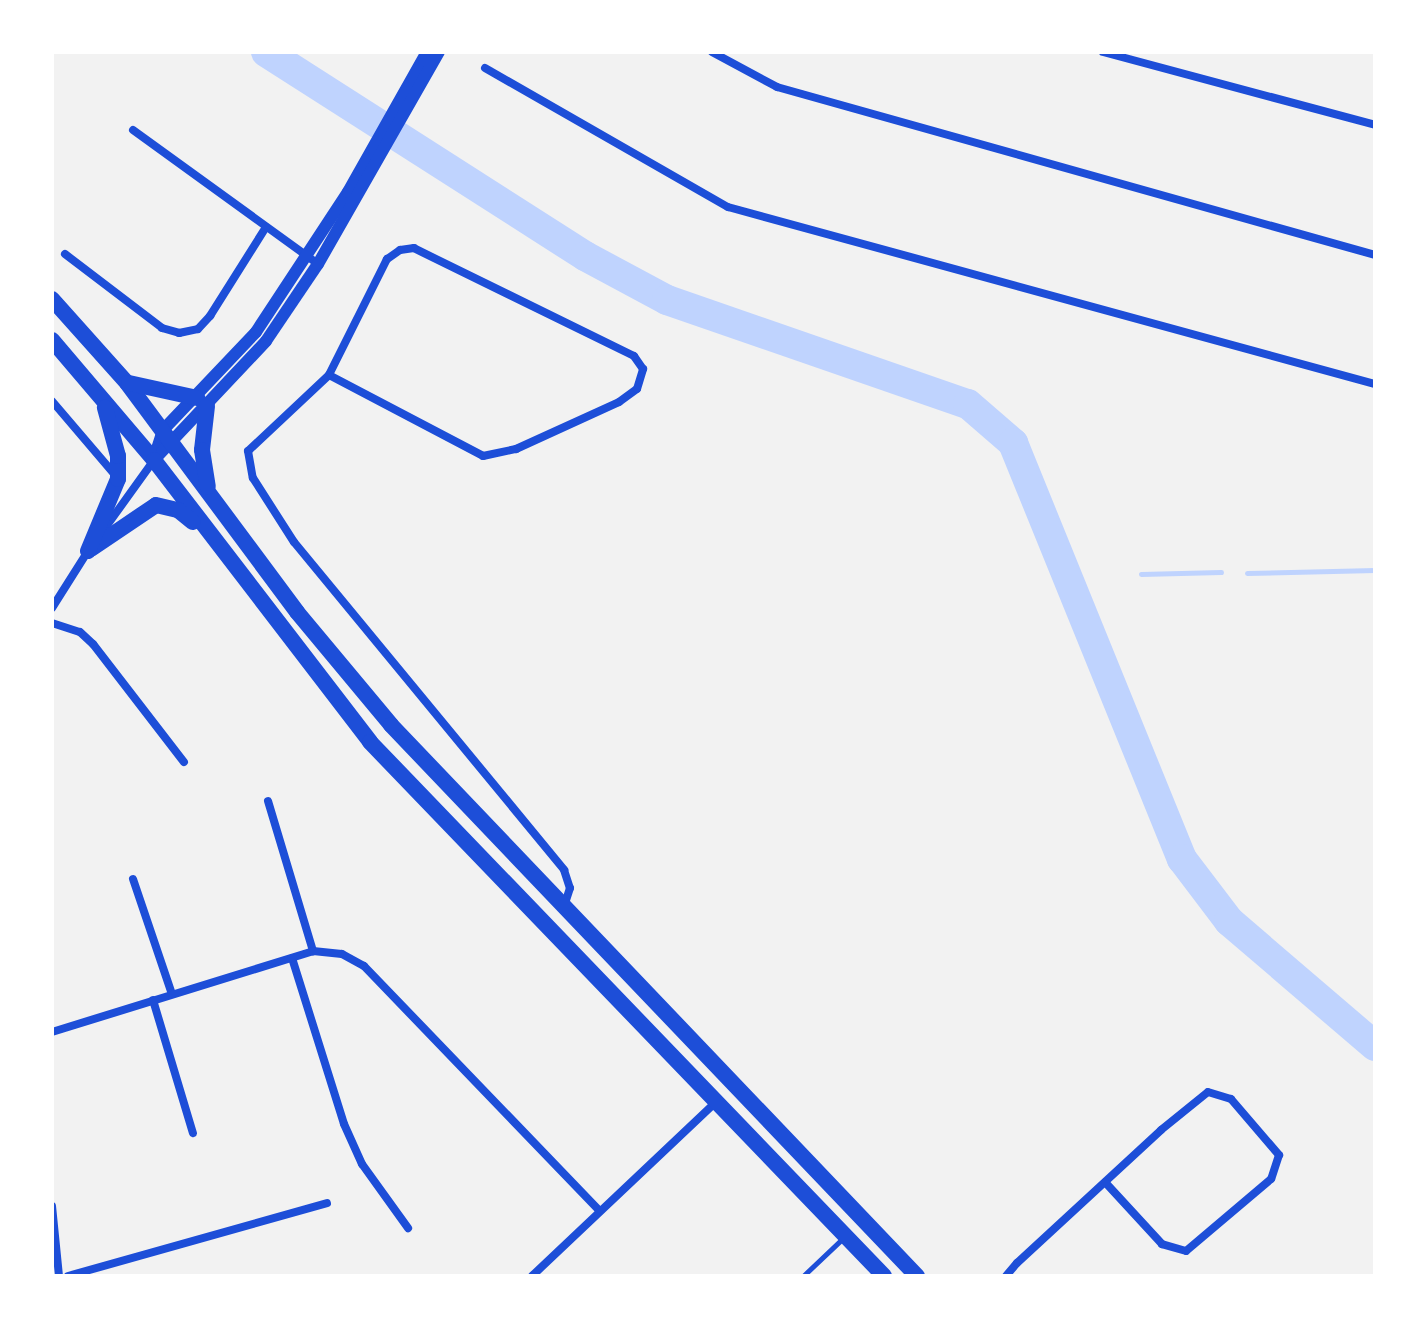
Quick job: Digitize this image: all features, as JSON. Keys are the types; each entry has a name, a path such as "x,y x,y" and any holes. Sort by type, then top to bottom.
{"main road":[{"path":"52,299 127,383 391,725 917,1276"},
{"path":"52,340 154,460 370,742 884,1276"},
{"path":"127,383 202,402 202,450 209,493"},
{"path":"88,551 118,479 118,456 101,396"},
{"path":"88,551 156,505 178,510 207,533"}],"street":[{"path":"417,80 427,52"},
{"path":"52,608 88,551 154,460 167,435 266,341 318,264 352,195 417,80 439,52"},
{"path":"712,52 777,87 1375,255"},
{"path":"1103,52 1375,125"},
{"path":"485,68 728,207 1375,384"},
{"path":"133,130 318,264"},
{"path":"202,402 256,332 352,195"},
{"path":"65,254 162,328 179,333 198,329 210,316 266,227"},
{"path":"329,375 483,456 516,449 619,402 637,389 643,369 634,356 414,248 400,250 387,259 329,375 258,437 248,451 247,465 327,585 564,870 570,888 564,907"},
{"path":"52,401 118,479"},
{"path":"52,623 72,628 93,644 184,762"},
{"path":"268,801 313,951"},
{"path":"133,879 172,994"},
{"path":"52,1032 313,951 342,954 364,966 600,1211"},
{"path":"292,958 344,1124 362,1164 408,1228"},
{"path":"153,1000 193,1133"},
{"path":"1006,1276 1105,1182 1208,1092 1231,1099 1279,1155 1271,1179 1186,1251 1162,1244 1105,1182"},
{"path":"532,1276 716,1102"},
{"path":"68,1276 327,1203"},
{"path":"52,1206 59,1276"}],"lane":[{"path":"803,1276 846,1236"}],"waterway":[{"path":"266,52 585,256 667,300 968,404 1013,443 1182,859 1229,921 1375,1046"},
{"path":"1247,573 1375,570"},
{"path":"1141,574 1221,572"}]}
